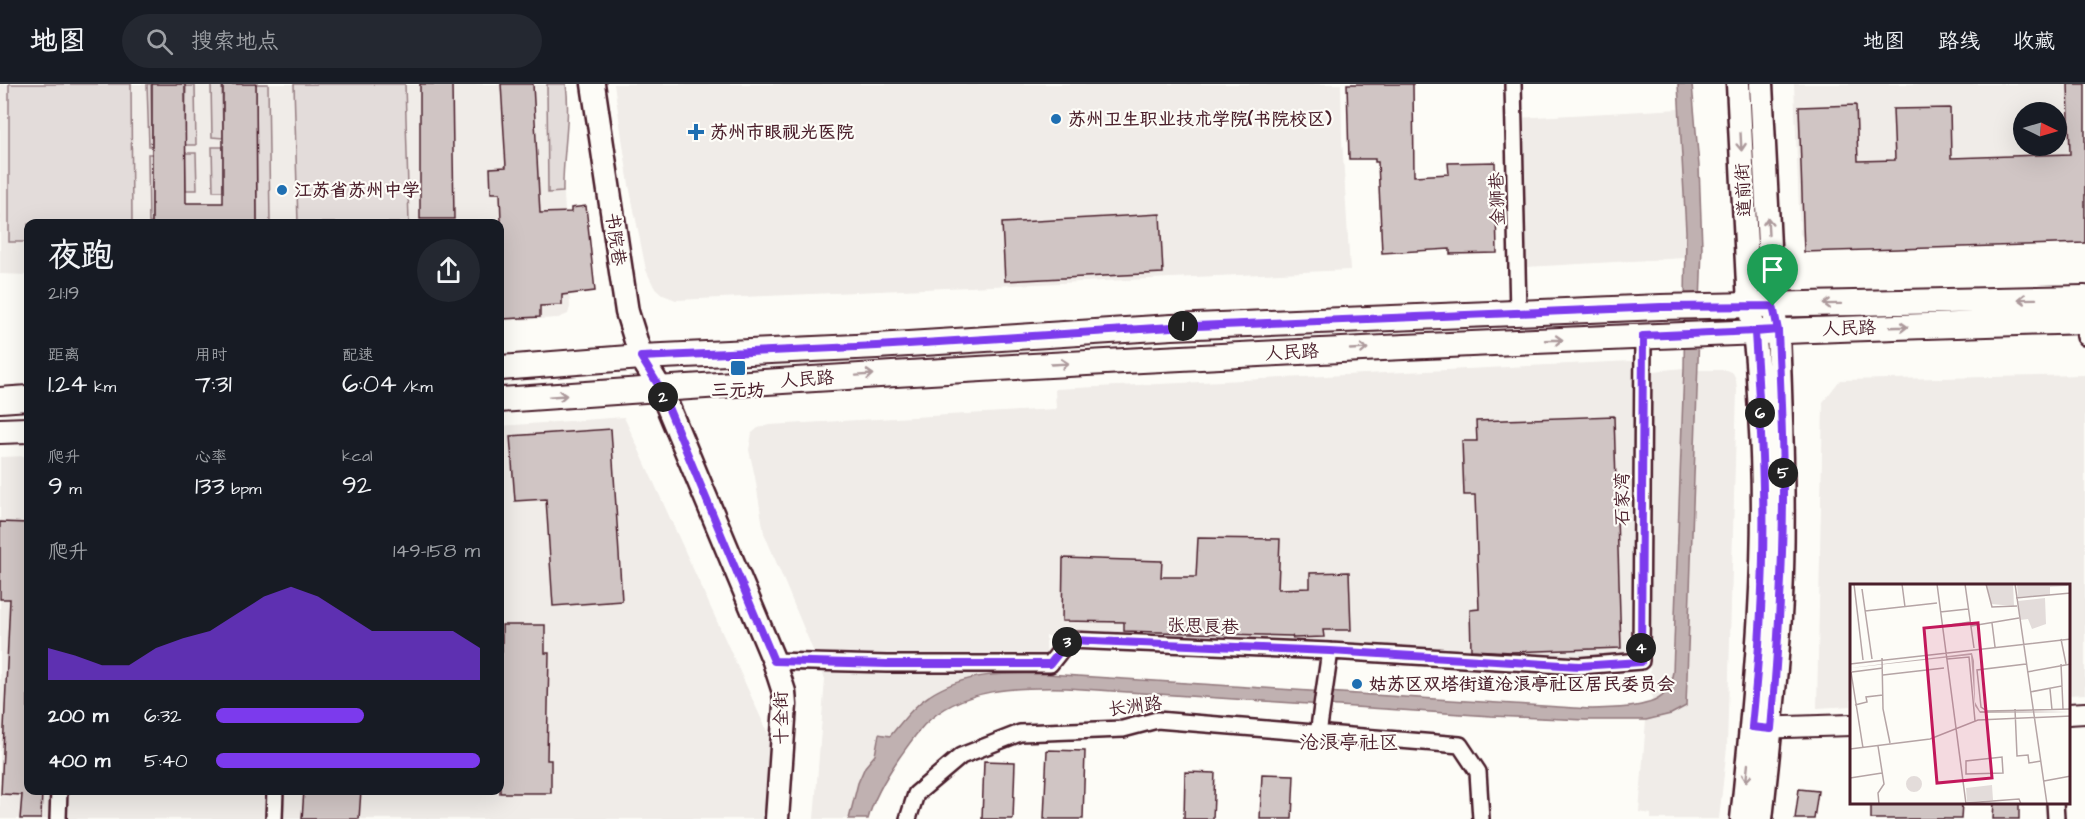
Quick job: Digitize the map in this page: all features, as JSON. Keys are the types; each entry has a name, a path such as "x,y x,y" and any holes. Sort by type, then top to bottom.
{"main road":[{"name":"书院巷","path":"593,84 627,312 641,357 660,388"},
{"name":"道前街","path":"1738,84 1761,305 1766,331 1762,436 1763,537 1758,668 1761,728"},
{"name":"道前街","path":"1761,84 1761,305"},
{"name":"人民路","path":"504,368 641,357 877,346 1172,327 1661,307 1761,305 2085,319"},
{"name":"人民路","path":"504,400 1175,357 2085,319"},
{"name":"十全街","path":"660,388 774,661 784,692 777,819"},
{"path":"0,400 24,398"},
{"path":"0,431 24,430"},
{"path":"1742,819 1761,728"},
{"path":"1761,728 1761,819"}],"street":[{"name":"金狮巷","path":"1513,84 1518,314"},
{"name":"石家湾","path":"1641,662 1648,336"},
{"name":"张思良巷","path":"774,661 1050,664 1069,640 1330,651 1579,666 1641,662"},
{"path":"1318,734 1330,651"},
{"path":"2070,714 2085,713"},
{"name":"长洲路","path":"908,819 916,794 961,756 1020,733 1123,729 1157,720 1460,745 1478,772 1481,819"},
{"path":"1761,728 1850,725"},
{"path":"58,819 59,795"},
{"path":"274,819 275,795"},
{"path":"2055,804 2056,819"}],"shaded area":[{"name":"江苏省苏州中学","path":"0,84 566,84 568,120 563,176 570,307 568,314 558,318 504,321 504,219 24,219 24,275 0,274"},
{"path":"9,84 131,84 132,219 24,219 24,242 9,242"},
{"path":"147,84 151,84 152,146 149,146"},
{"path":"211,84 222,84 223,138 212,137"},
{"path":"256,84 268,84 270,219 257,219"},
{"path":"294,84 405,84 409,219 298,219"},
{"path":"547,84 566,84 568,111 563,192 548,193"},
{"path":"614,84 1341,84 1350,270 676,300 663,295 654,287 646,270 629,185"},
{"path":"1678,84 1692,84 1699,166 1702,247 1686,706 1671,714 1646,720 1585,720 1491,716 1067,688 1010,689 973,696 939,712 924,725 894,765 877,795 868,819 849,819 858,783 865,767 875,755 879,734 890,736 908,714 929,696 957,682 971,678 1047,674 1590,709 1619,708 1650,703 1664,694 1669,687 1673,672 1684,368 1686,231"},
{"path":"1794,84 2085,84 2085,241 1815,252 1800,234"},
{"path":"186,86 195,86 196,145 185,145"},
{"path":"1679,109 1686,231 1685,258 1526,267 1515,118"},
{"path":"212,147 223,147 223,191 213,191"},
{"path":"185,153 196,153 197,190 186,190"},
{"path":"148,154 152,154 152,219 149,219"},
{"path":"1632,361 1633,373 1684,368 1673,672 1669,687 1663,696 1652,702 1649,650 1631,649 1609,660 1046,636 1047,674 1007,673 912,710 890,736 879,734 875,755 865,767 858,783 849,819 814,819 825,679 764,533 749,450 752,433 758,428 769,425 1056,409 1055,389"},
{"path":"1697,370 1726,370 1733,373 1737,391 1727,747 1719,819 1651,819 1651,814 1639,812 1646,720 1671,714 1686,706"},
{"path":"2085,375 2085,694 2070,695 2070,584 1850,584 1850,706 1817,708 1823,402 1840,380"},
{"path":"624,417 771,740 768,819 0,819 0,457 24,456 24,795 504,795 504,426"}],"building":[{"path":"152,84 185,84 186,203 223,203 223,84 256,84 257,219 152,219"},
{"path":"420,84 452,84 454,219 420,219"},
{"path":"501,84 533,84 540,213 571,212 571,208 586,206 595,291 562,295 562,305 540,306 540,317 504,319 504,219 501,219 500,193 491,193 490,168 506,167"},
{"path":"1347,84 1413,84 1414,176 1449,174 1448,163 1495,162 1497,253 1450,254 1450,249 1382,253 1378,162 1375,162 1375,159 1349,159"},
{"path":"2068,84 2085,84 2085,243 1804,252 1799,107 1856,105 1858,161 1895,160 1893,109 1950,108 1951,158 2067,156 2070,154"},
{"path":"1160,214 1163,273 1005,281 1002,223"},
{"path":"1614,416 1621,648 1512,652 1471,650 1470,610 1479,609 1475,495 1464,495 1462,441 1477,441 1476,421"},
{"path":"611,429 622,601 553,606 546,499 515,501 510,436"},
{"path":"0,522 24,523 24,795 42,795 41,819 20,819 22,795 1,794 10,599 0,599"},
{"path":"1198,538 1280,539 1278,589 1310,588 1310,573 1349,572 1351,630 1323,630 1324,637 1293,638 1292,636 1124,631 1124,622 1062,621 1063,558 1162,561 1161,577 1196,577"},
{"path":"504,625 545,625 545,653 549,653 547,760 551,760 551,793 504,793"},
{"path":"1047,750 1085,751 1083,819 1044,819"},
{"path":"984,761 1015,762 1013,819 982,819"},
{"path":"1185,772 1215,773 1213,819 1184,819"},
{"path":"1262,774 1294,775 1292,819 1260,819"},
{"path":"1799,789 1818,791 1814,819 1795,819"},
{"path":"304,795 361,795 359,819 302,819"},
{"path":"1871,804 1962,804 1961,819 1871,819"},
{"path":"1994,804 2019,804 2019,819 1993,819"}],"place":[{"name":"苏州卫生职业技术学院(书院校区)","path":"1056,119"},
{"name":"苏州市眼视光医院","path":"696,132"},
{"name":"江苏省苏州中学","path":"282,190"},
{"name":"三元坊","path":"738,368"},
{"name":"姑苏区双塔街道沧浪亭社区居民委员会","path":"1357,684"}],"district":[{"name":"沧浪亭社区","path":"1349,742"}],"route":[{"path":"1773,306 1661,307 1172,327 877,346 641,357 660,388 774,661 1050,664 1069,640 1330,651 1579,666 1641,662 1643,336 1778,330 1783,491 1781,599 1771,729 1752,727 1758,668 1763,549 1762,436 1755,332 1778,330 1773,306"}]}
